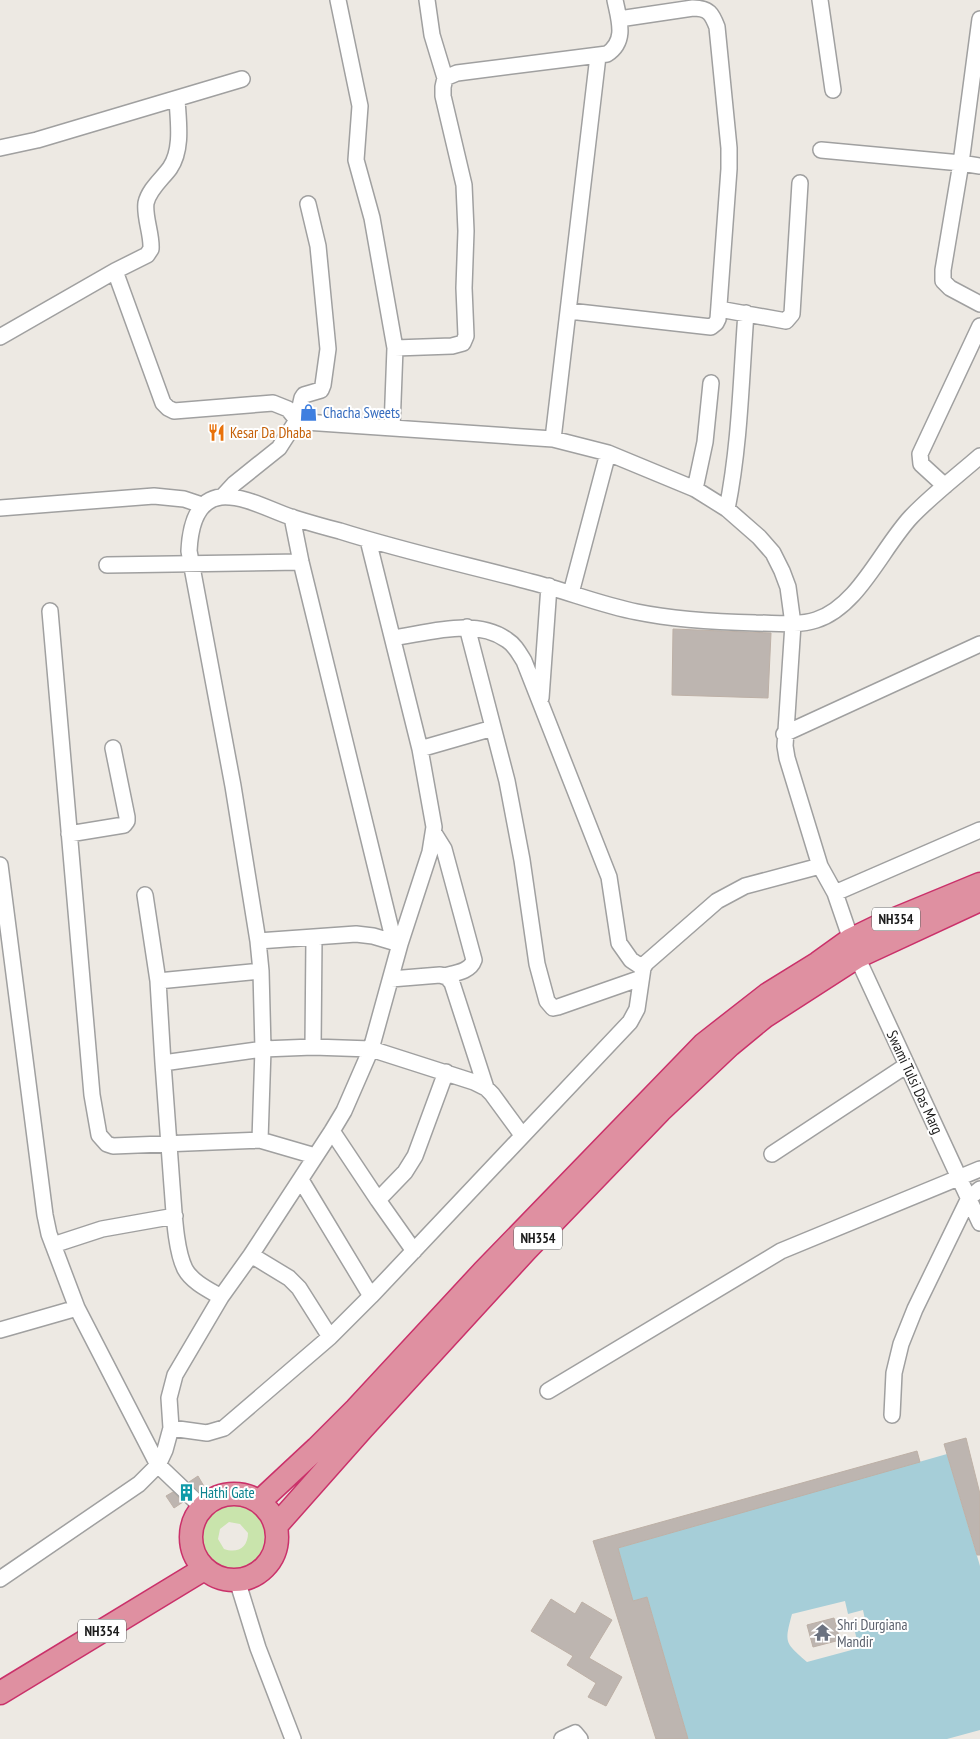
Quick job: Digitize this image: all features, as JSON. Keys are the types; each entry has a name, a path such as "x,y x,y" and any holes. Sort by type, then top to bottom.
{"highway":[{"name":"NH354","path":"259,1502 343,1422 497,1258 704,1044 768,994 818,963 980,897"},
{"name":"NH354","path":"276,1526 362,1428 520,1256 667,1104 730,1045 854,949"},
{"path":"236,1494 248,1496 259,1502 270,1513 276,1526 277,1541 272,1556 264,1568 252,1576 237,1580 225,1579 214,1575 204,1568 195,1554 190,1538 195,1516 202,1507 211,1500 223,1495 236,1494"},
{"name":"NH354","path":"0,1693 204,1568"}],"street":[{"path":"338,0 360,106 356,160 372,218 395,348 392,428"},
{"path":"395,348 452,346 463,343 466,336 464,185 443,96 445,78 432,34 428,0"},
{"path":"445,78 457,73 607,54 616,48 620,40 619,19 615,0"},
{"path":"820,0 833,90"},
{"path":"570,311 712,327 718,319 729,169 715,20 703,8 619,19"},
{"path":"980,20 961,162 943,270 943,281 950,288 980,304"},
{"path":"553,439 570,311 582,185 598,56"},
{"path":"0,148 36,140 242,79"},
{"path":"0,338 115,271 148,256 151,249 146,203 175,159 179,132 177,99"},
{"path":"822,150 961,162 980,166"},
{"path":"719,308 786,321 790,319 792,314 800,183"},
{"path":"222,497 234,484 279,448 297,420 302,398 320,390 323,384 328,350 318,246 308,204"},
{"path":"115,271 163,403 168,408 174,411 273,403 288,409 297,420"},
{"path":"727,509 734,478 739,431 746,313"},
{"path":"945,486 922,464 920,454 980,326"},
{"path":"696,489 705,442 711,382"},
{"name":"Swami Tulsi Das Marg","path":"297,420 553,439 608,453 696,489 727,509 759,536 773,553 788,587 793,624 784,734 787,758 820,866 835,893 854,949 959,1178 974,1194 980,1223"},
{"path":"571,593 608,453"},
{"path":"260,1140 263,1049 261,971 258,941 232,786 190,563 192,526 202,505 210,500 222,497 244,500 368,540 549,586 620,608 658,616 738,623 793,624 825,617 835,610 856,591 908,519 980,456"},
{"path":"0,508 154,496 184,499 202,505"},
{"path":"292,517 301,562 397,943"},
{"path":"0,1579 138,1484 158,1465 165,1450 171,1428 169,1398 175,1375 221,1297 301,1180 344,1111 371,1049 391,979 397,943 430,852 434,827 420,749 368,540"},
{"path":"107,565 301,562"},
{"path":"540,702 549,586"},
{"path":"50,611 92,1095 99,1135 107,1144 113,1146 260,1140 315,1156"},
{"path":"393,638 468,627 483,629 500,636 515,647 524,661 609,877 619,943 642,973"},
{"path":"468,627 507,781 522,860 537,964 547,1001 550,1006 558,1007 642,973"},
{"path":"784,734 980,644"},
{"path":"420,749 493,728"},
{"path":"69,834 126,824 113,748"},
{"path":"835,893 980,830"},
{"path":"391,979 444,976 471,967 474,960 444,849 434,833"},
{"path":"0,865 6,962 45,1215 53,1245 77,1308 158,1465 202,1507"},
{"path":"171,1428 207,1433 224,1428 330,1337 414,1251 630,1022 637,1009 642,973 654,955 730,893 745,886 820,866"},
{"path":"145,895 158,981 162,1063 179,1248 188,1274 221,1297"},
{"path":"258,941 356,934 373,936 397,943"},
{"path":"313,1047 314,938"},
{"path":"158,981 261,971"},
{"path":"444,976 452,983 486,1088 522,1135"},
{"path":"162,1063 263,1049 313,1047 371,1049 446,1072 486,1088"},
{"path":"772,1154 906,1065"},
{"path":"378,1200 405,1172 415,1156 446,1072"},
{"path":"332,1130 414,1251"},
{"path":"548,1391 781,1251 980,1169"},
{"path":"301,1180 371,1296"},
{"path":"892,1415 894,1373 901,1344 915,1308 974,1194"},
{"path":"53,1245 102,1229 175,1216"},
{"path":"251,1255 289,1278 299,1288 330,1337"},
{"path":"0,1330 77,1308"},
{"path":"237,1580 258,1648 293,1739"},
{"path":"562,1739 575,1733 580,1739"}],"green space":[{"path":"232,1504 247,1508 257,1515 263,1526 265,1538 262,1549 256,1559 246,1566 232,1568 219,1565 209,1559 203,1549 202,1527 208,1517 218,1509","holes":["229,1522 240,1524 248,1533 244,1546 234,1551 224,1549 218,1539 220,1529"]}],"water":[{"path":"947,1454 980,1566 980,1730 947,1739 688,1739 647,1597 633,1601 618,1548","holes":["845,1601 848,1614 863,1610 867,1629 855,1632 859,1648 807,1662 790,1646 787,1637 792,1614"]}],"building":[{"path":"673,629 771,633 768,698 672,695"},
{"path":"966,1438 980,1494 980,1555 977,1555 944,1444"},
{"path":"917,1451 920,1462 618,1548 633,1601 647,1597 688,1739 656,1739 593,1541"},
{"path":"198,1476 205,1488 199,1491 189,1482"},
{"path":"173,1492 183,1502 174,1508 166,1496"},
{"path":"551,1599 575,1614 582,1602 612,1620 589,1658 622,1677 606,1706 588,1697 596,1683 567,1665 573,1656 531,1631"},
{"name":"Shri Durgiana Mandir","path":"834,1618 840,1640 813,1647 807,1625"}],"place":[{"name":"Chacha Sweets","path":"309,412"},
{"name":"Kesar Da Dhaba","path":"216,432"},
{"name":"Hathi Gate","path":"186,1492"},
{"name":"Shri Durgiana Mandir","path":"823,1633"}]}
